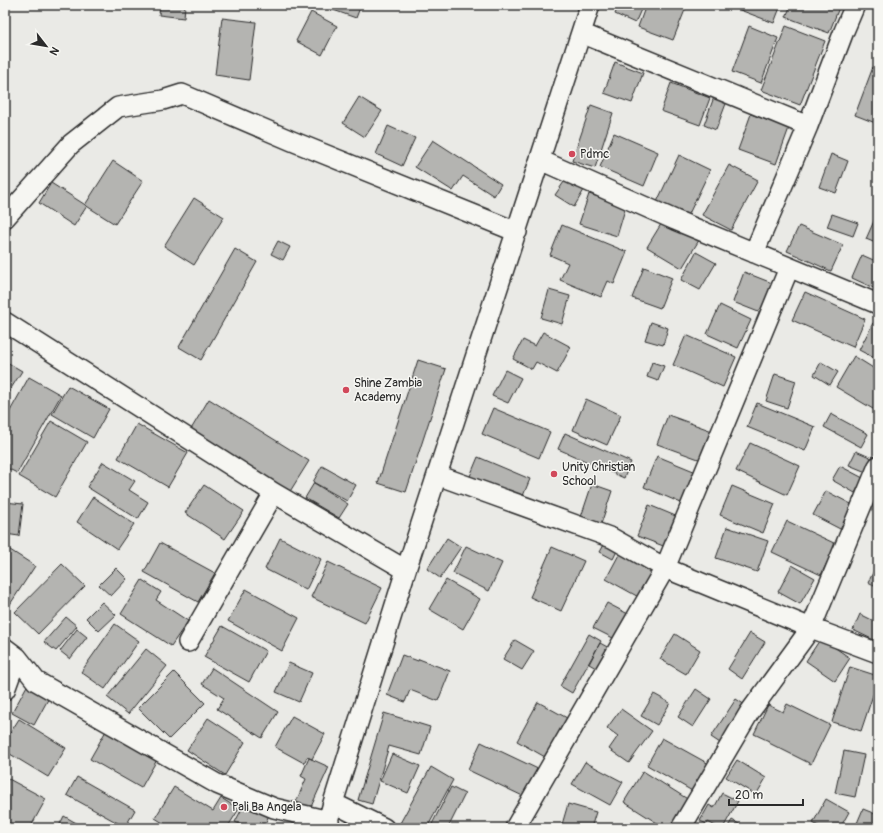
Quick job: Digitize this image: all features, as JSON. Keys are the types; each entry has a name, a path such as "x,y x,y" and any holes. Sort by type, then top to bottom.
{"street":[{"path":"329,817 406,570 590,5"},
{"path":"754,254 808,126 855,5"},
{"path":"581,33 808,126"},
{"path":"5,218 71,144 118,107 163,100 182,94 292,141 517,232"},
{"path":"540,160 754,254 878,304"},
{"path":"515,828 665,568 789,268"},
{"path":"5,322 274,493 406,570"},
{"path":"681,828 749,714 812,628 878,466"},
{"path":"437,475 612,538 665,568 812,628 878,652"},
{"path":"188,642 274,493"},
{"path":"11,652 36,681 217,784 274,808 384,828"},
{"path":"5,690 11,652"}],"building":[{"path":"160,5 185,5 184,18 159,15"},
{"path":"319,5 361,5 356,18"},
{"path":"619,5 643,5 635,23 615,14"},
{"path":"646,5 687,5 673,40 638,27"},
{"path":"727,5 781,5 774,23"},
{"path":"791,5 840,5 829,33 786,17"},
{"path":"311,12 337,26 322,55 296,41"},
{"path":"222,18 256,22 249,80 215,75"},
{"path":"749,26 778,38 761,83 732,72"},
{"path":"786,26 825,41 800,105 761,90"},
{"path":"615,62 643,73 632,103 604,93"},
{"path":"873,67 878,69 878,124 855,115"},
{"path":"671,83 710,98 700,125 661,111"},
{"path":"359,97 382,111 365,137 343,123"},
{"path":"714,97 727,101 716,130 704,125"},
{"path":"591,105 613,113 595,168 572,161"},
{"path":"751,114 789,128 776,164 738,150"},
{"path":"388,126 415,138 402,166 376,154"},
{"path":"614,133 658,152 644,186 600,167"},
{"path":"433,140 501,184 494,196 463,176 453,191 415,167"},
{"path":"831,154 848,161 836,193 819,187"},
{"path":"679,155 710,170 687,218 656,204"},
{"path":"113,161 143,181 115,224 85,205"},
{"path":"729,165 758,180 731,230 702,215"},
{"path":"566,179 584,190 574,207 555,195"},
{"path":"51,183 87,206 74,226 39,203"},
{"path":"589,194 626,206 617,236 579,224"},
{"path":"194,198 224,217 194,265 164,246"},
{"path":"878,212 878,244 866,239"},
{"path":"832,214 858,223 853,236 827,227"},
{"path":"666,216 701,237 682,268 647,247"},
{"path":"562,225 627,252 614,284 608,281 601,297 560,280 568,263 550,255"},
{"path":"799,226 843,245 831,271 787,251"},
{"path":"278,241 290,247 283,260 271,254"},
{"path":"235,249 257,262 201,360 179,347"},
{"path":"696,252 716,263 700,290 681,280"},
{"path":"862,255 878,262 878,290 852,278"},
{"path":"644,267 672,278 660,308 632,298"},
{"path":"744,272 772,283 761,313 733,302"},
{"path":"549,290 570,296 562,324 541,318"},
{"path":"805,292 865,319 853,347 792,320"},
{"path":"720,305 751,320 738,348 707,334"},
{"path":"651,322 668,328 663,345 645,340"},
{"path":"873,323 878,325 878,360 859,350"},
{"path":"543,332 571,347 557,373 536,362 532,369 513,359 523,340 535,346"},
{"path":"686,335 736,357 723,387 673,365"},
{"path":"854,356 878,371 878,412 836,387"},
{"path":"418,360 446,369 406,492 378,483"},
{"path":"5,361 22,371 5,398"},
{"path":"652,362 664,366 658,381 647,377"},
{"path":"821,362 838,372 830,385 814,375"},
{"path":"505,370 521,378 508,403 492,396"},
{"path":"775,374 796,381 787,408 766,401"},
{"path":"29,377 61,395 17,473 5,467 5,420"},
{"path":"68,386 109,409 93,438 52,414"},
{"path":"209,399 309,461 289,493 190,431"},
{"path":"586,399 621,415 607,445 573,430"},
{"path":"757,403 815,427 805,451 747,427"},
{"path":"493,408 550,432 539,458 482,434"},
{"path":"831,414 868,434 861,447 824,427"},
{"path":"668,415 715,432 704,461 657,444"},
{"path":"51,421 87,442 55,497 19,476"},
{"path":"137,424 188,453 168,487 118,458"},
{"path":"565,433 631,462 624,478 558,449"},
{"path":"750,443 800,466 787,495 736,471"},
{"path":"856,451 872,458 866,472 849,465"},
{"path":"657,456 701,474 688,506 644,487"},
{"path":"478,457 530,479 520,503 468,481"},
{"path":"103,462 135,481 129,490 148,502 138,519 87,487"},
{"path":"322,466 356,485 347,501 313,482"},
{"path":"840,466 863,478 855,493 832,480"},
{"path":"314,483 348,504 339,518 305,498"},
{"path":"592,484 612,491 599,530 579,523"},
{"path":"204,485 244,511 225,539 185,513"},
{"path":"732,486 775,504 763,533 720,515"},
{"path":"826,491 855,506 842,530 813,515"},
{"path":"93,497 134,524 117,549 77,522"},
{"path":"5,502 23,504 19,536 5,534"},
{"path":"649,505 678,517 666,547 637,536"},
{"path":"787,521 836,544 821,575 772,552"},
{"path":"727,527 768,541 757,572 716,558"},
{"path":"280,538 321,559 306,590 265,569"},
{"path":"447,538 461,547 440,578 427,569"},
{"path":"606,541 619,547 613,559 600,552"},
{"path":"160,543 215,573 198,602 144,572"},
{"path":"466,546 502,563 489,591 453,573"},
{"path":"552,547 584,561 561,611 530,597"},
{"path":"7,548 35,566 5,612 5,552"},
{"path":"622,549 661,571 644,600 606,579"},
{"path":"328,562 382,588 365,623 311,597"},
{"path":"878,562 878,588 868,583"},
{"path":"62,564 85,586 38,634 15,612"},
{"path":"792,565 815,578 800,604 778,592"},
{"path":"116,568 127,579 111,596 99,585"},
{"path":"142,580 161,592 156,600 188,621 171,646 121,614"},
{"path":"446,580 480,599 463,629 429,609"},
{"path":"246,589 299,618 282,651 228,621"},
{"path":"102,602 116,615 99,631 86,618"},
{"path":"607,603 630,615 617,640 593,628"},
{"path":"860,614 878,623 878,642 853,630"},
{"path":"66,617 77,626 56,651 44,642"},
{"path":"115,624 139,641 105,689 81,672"},
{"path":"222,626 266,651 249,682 204,657"},
{"path":"77,629 87,637 70,659 60,651"},
{"path":"750,633 765,642 742,679 728,669"},
{"path":"589,634 601,641 572,693 560,686"},
{"path":"675,634 700,650 686,674 660,659"},
{"path":"821,638 850,658 835,681 806,661"},
{"path":"515,640 534,651 522,670 503,659"},
{"path":"600,643 622,655 610,676 589,664"},
{"path":"146,649 167,666 128,714 107,697"},
{"path":"402,655 418,661 419,659 450,671 438,701 410,690 405,702 387,695"},
{"path":"289,663 312,673 299,702 276,692"},
{"path":"850,667 878,676 861,731 832,722"},
{"path":"212,668 278,712 262,738 217,709 224,698 202,684"},
{"path":"174,672 205,703 169,739 138,708"},
{"path":"29,682 51,694 34,725 12,713"},
{"path":"696,689 711,699 693,727 678,717"},
{"path":"654,694 670,703 657,725 641,716"},
{"path":"736,699 751,709 726,747 711,737"},
{"path":"538,702 567,718 545,757 517,741"},
{"path":"787,704 830,725 811,764 754,734 768,705 783,712"},
{"path":"621,709 652,731 629,763 609,749 618,736 607,728"},
{"path":"384,713 430,727 421,755 389,746 372,804 358,800"},
{"path":"292,716 325,734 312,759 307,757 304,763 275,747"},
{"path":"208,718 245,742 225,775 187,750"},
{"path":"19,719 66,748 48,777 5,751 5,741"},
{"path":"107,729 158,758 141,788 90,759"},
{"path":"662,738 709,764 694,792 647,765"},
{"path":"481,742 540,770 527,798 468,770"},
{"path":"844,751 864,755 855,797 835,793"},
{"path":"392,754 420,766 408,793 380,781"},
{"path":"309,758 329,767 310,809 296,802 306,779 301,776"},
{"path":"737,760 766,778 756,795 726,777"},
{"path":"585,762 623,782 610,805 572,784"},
{"path":"431,767 453,780 427,828 406,828 399,825"},
{"path":"643,771 689,800 671,828 665,828 624,802"},
{"path":"5,777 46,799 30,828 18,828 5,821"},
{"path":"77,777 135,810 125,827 67,795"},
{"path":"174,787 213,811 221,798 239,809 227,828 171,828 155,818"},
{"path":"451,787 465,794 448,828 430,828"},
{"path":"722,793 738,801 723,828 719,828 708,822 707,824 700,821 709,805 714,808"},
{"path":"826,799 849,812 840,828 822,828 813,823"},
{"path":"246,801 270,813 263,828 248,828 235,822"},
{"path":"568,804 596,812 591,828 561,828"},
{"path":"863,809 878,815 878,828 855,828"},
{"path":"64,816 85,828 58,828"},
{"path":"732,820 746,828 727,828"}],"place":[{"name":"Pdmc","path":"572,154"},
{"name":"Shine Zambia Academy","path":"346,390"},
{"name":"Unity Christian School","path":"554,474"},
{"name":"Pali Ba Angela","path":"224,807"}]}
